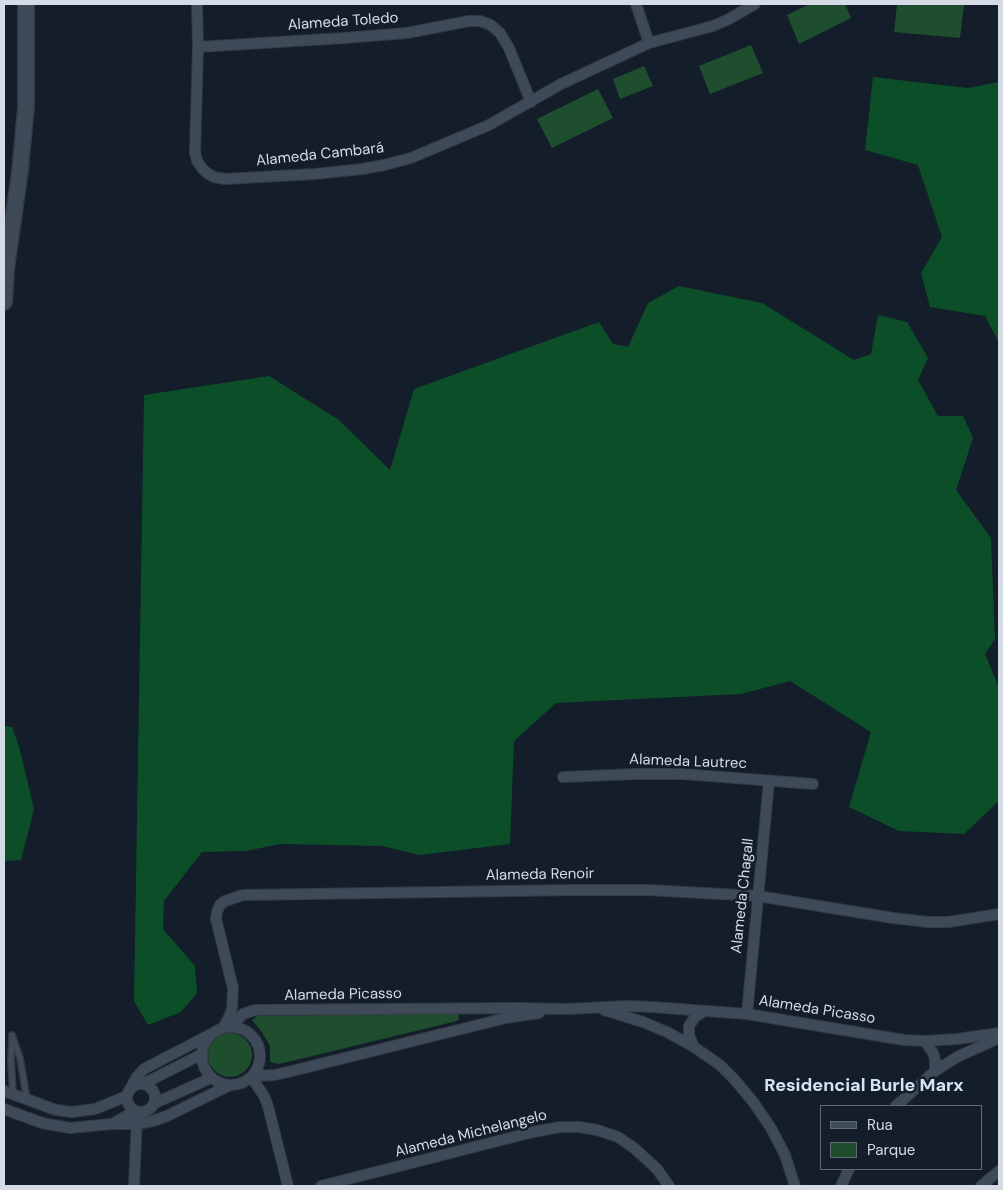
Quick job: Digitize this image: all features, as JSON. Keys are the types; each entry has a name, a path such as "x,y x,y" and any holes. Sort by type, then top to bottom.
{"main road":[{"path":"4,302 5,277 26,107 26,4"}],"street":[{"name":"Alameda Cambará","path":"197,4 198,46 195,153 197,161 207,174 225,179 315,174 362,169 411,158 488,125 561,84 649,43 713,26 755,4"},
{"path":"636,4 649,43"},
{"name":"Alameda Toledo","path":"198,46 407,33 469,21 480,21 491,25 500,33 509,48 531,102"},
{"name":"Alameda Lautrec","path":"563,777 683,774 812,784"},
{"name":"Alameda Chagall","path":"747,1014 769,781"},
{"name":"Alameda Renoir","path":"223,1029 232,1008 233,988 216,919 220,905 224,901 238,896 648,890 758,896 928,922 948,922 999,913"},
{"name":"Alameda Picasso","path":"202,1054 208,1038 242,1014 250,1011 635,1006 747,1014 904,1040 957,1039 999,1033"},
{"path":"462,1008 468,1019 464,1028"},
{"name":"Alameda Picasso","path":"4,1109 42,1124 55,1126 78,1128 112,1124 137,1124 167,1116 228,1086 242,1084 253,1077 288,1072 506,1018 568,1008"},
{"name":"Alameda Picasso","path":"596,1008 643,1022 668,1032 720,1065 754,1103 771,1128 785,1156 795,1186"},
{"path":"694,1047 689,1026 695,1017 704,1010"},
{"path":"223,1029 242,1028 250,1033 260,1048 260,1066 253,1077 268,1106 288,1186"},
{"name":"Alameda Picasso","path":"127,1095 136,1078 144,1069 223,1029"},
{"path":"897,1105 935,1070 957,1057 999,1038"},
{"path":"925,1041 933,1053 935,1070"},
{"path":"144,1084 202,1054 203,1063 211,1078 218,1083 228,1086"},
{"path":"155,1103 211,1078"},
{"path":"8,1093 56,1110 72,1112 95,1110 127,1095 138,1084 148,1085 154,1091 156,1099 150,1110 141,1113 136,1112 130,1107 127,1095"},
{"path":"134,1186 136,1112"},
{"name":"Alameda Picasso","path":"112,1124 136,1112"},
{"name":"Alameda Michelangelo","path":"321,1186 533,1132 560,1127 579,1127 597,1130 618,1138 634,1148 657,1169 669,1186"},
{"path":"841,1186 849,1170"},
{"path":"981,1186 999,1171"}],"lane":[{"path":"8,1093 12,1035 20,1058 27,1100"}],"green space":[{"path":"810,4 845,4 851,18 799,44 787,15"},
{"path":"897,4 964,4 960,38 894,32"},
{"path":"751,45 763,73 710,94 699,66"},
{"path":"644,66 653,86 620,99 613,79"},
{"path":"873,77 968,88 999,82 999,343 985,316 930,307 921,273 942,237 918,165 865,150"},
{"path":"598,89 613,118 552,148 537,119"},
{"path":"679,286 762,303 854,360 871,354 878,315 907,322 928,358 918,380 938,416 963,416 973,438 956,490 991,538 995,639 985,654 999,688 999,801 964,834 899,831 849,807 871,732 790,681 741,694 556,703 514,741 510,844 419,855 382,846 280,844 246,851 202,852 164,901 163,929 195,966 197,993 181,1012 148,1025 134,1001 144,395 269,376 339,420 390,470 414,389 599,322 613,344 628,347 648,303"},
{"path":"4,726 12,727 20,750 34,809 21,860 4,861"},
{"path":"458,1013 459,1018 457,1021 279,1064 270,1062 270,1046 252,1020 257,1016"},
{"path":"234,1033 246,1039 251,1046 251,1064 246,1071 239,1076 226,1077 218,1074 211,1067 208,1051 211,1043 218,1036"}],"district":[{"name":"Residencial Burle Marx","path":"864,1086"}]}
